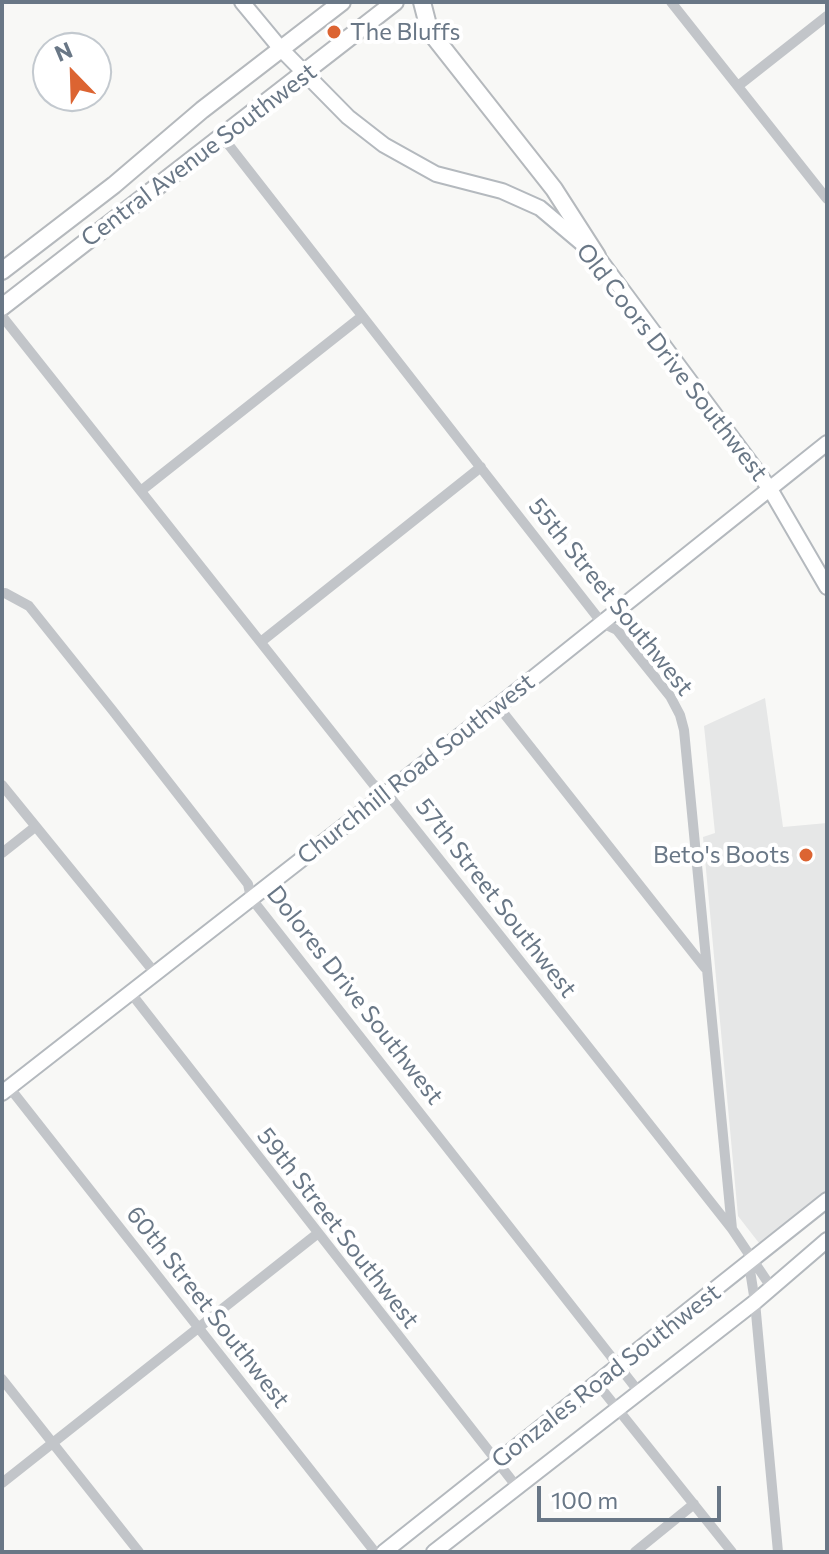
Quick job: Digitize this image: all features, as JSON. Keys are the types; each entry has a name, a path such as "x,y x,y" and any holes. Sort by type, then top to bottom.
{"main road":[{"path":"2,270 114,185 202,110 342,2"},
{"name":"Central Avenue Southwest","path":"2,307 395,2"},
{"path":"422,2 429,29 435,38 554,189 597,256"}],"street":[{"name":"Old Coors Drive Southwest","path":"242,2 281,49 348,117 384,145 436,174 502,191 540,208 597,256 770,489 827,587"},
{"path":"671,2 827,199"},
{"path":"738,86 827,16"},
{"name":"55th Street Southwest","path":"221,135 602,623 617,630 670,696 680,715 684,730 732,1229"},
{"name":"57th Street Southwest","path":"2,316 373,784 386,792 732,1229 751,1262 771,1287"},
{"path":"142,490 361,317"},
{"name":"Churchhill Road Southwest","path":"6,1090 498,706 827,443"},
{"path":"262,641 481,467"},
{"name":"Dolores Drive Southwest","path":"5,593 29,606 248,884 251,898 639,1392"},
{"path":"498,706 705,968"},
{"path":"2,785 155,973"},
{"path":"2,853 35,827"},
{"name":"59th Street Southwest","path":"130,992 517,1487"},
{"name":"60th Street Southwest","path":"6,1090 199,1327 375,1552"},
{"name":"Gonzales Road Southwest","path":"384,1552 827,1200"},
{"path":"2,1483 317,1234"},
{"name":"Gonzales Road Southwest","path":"434,1552 755,1302 827,1240"},
{"path":"751,1262 778,1552"},
{"path":"2,1379 139,1552"},
{"path":"596,1382 732,1552"},
{"path":"635,1552 694,1504"}],"shaded area":[{"path":"765,698 783,827 827,823 827,1192 759,1243 738,1216 703,837 715,833 704,726"}],"place":[{"name":"The Bluffs","path":"334,32"},
{"name":"Beto's Boots","path":"806,855"}]}
